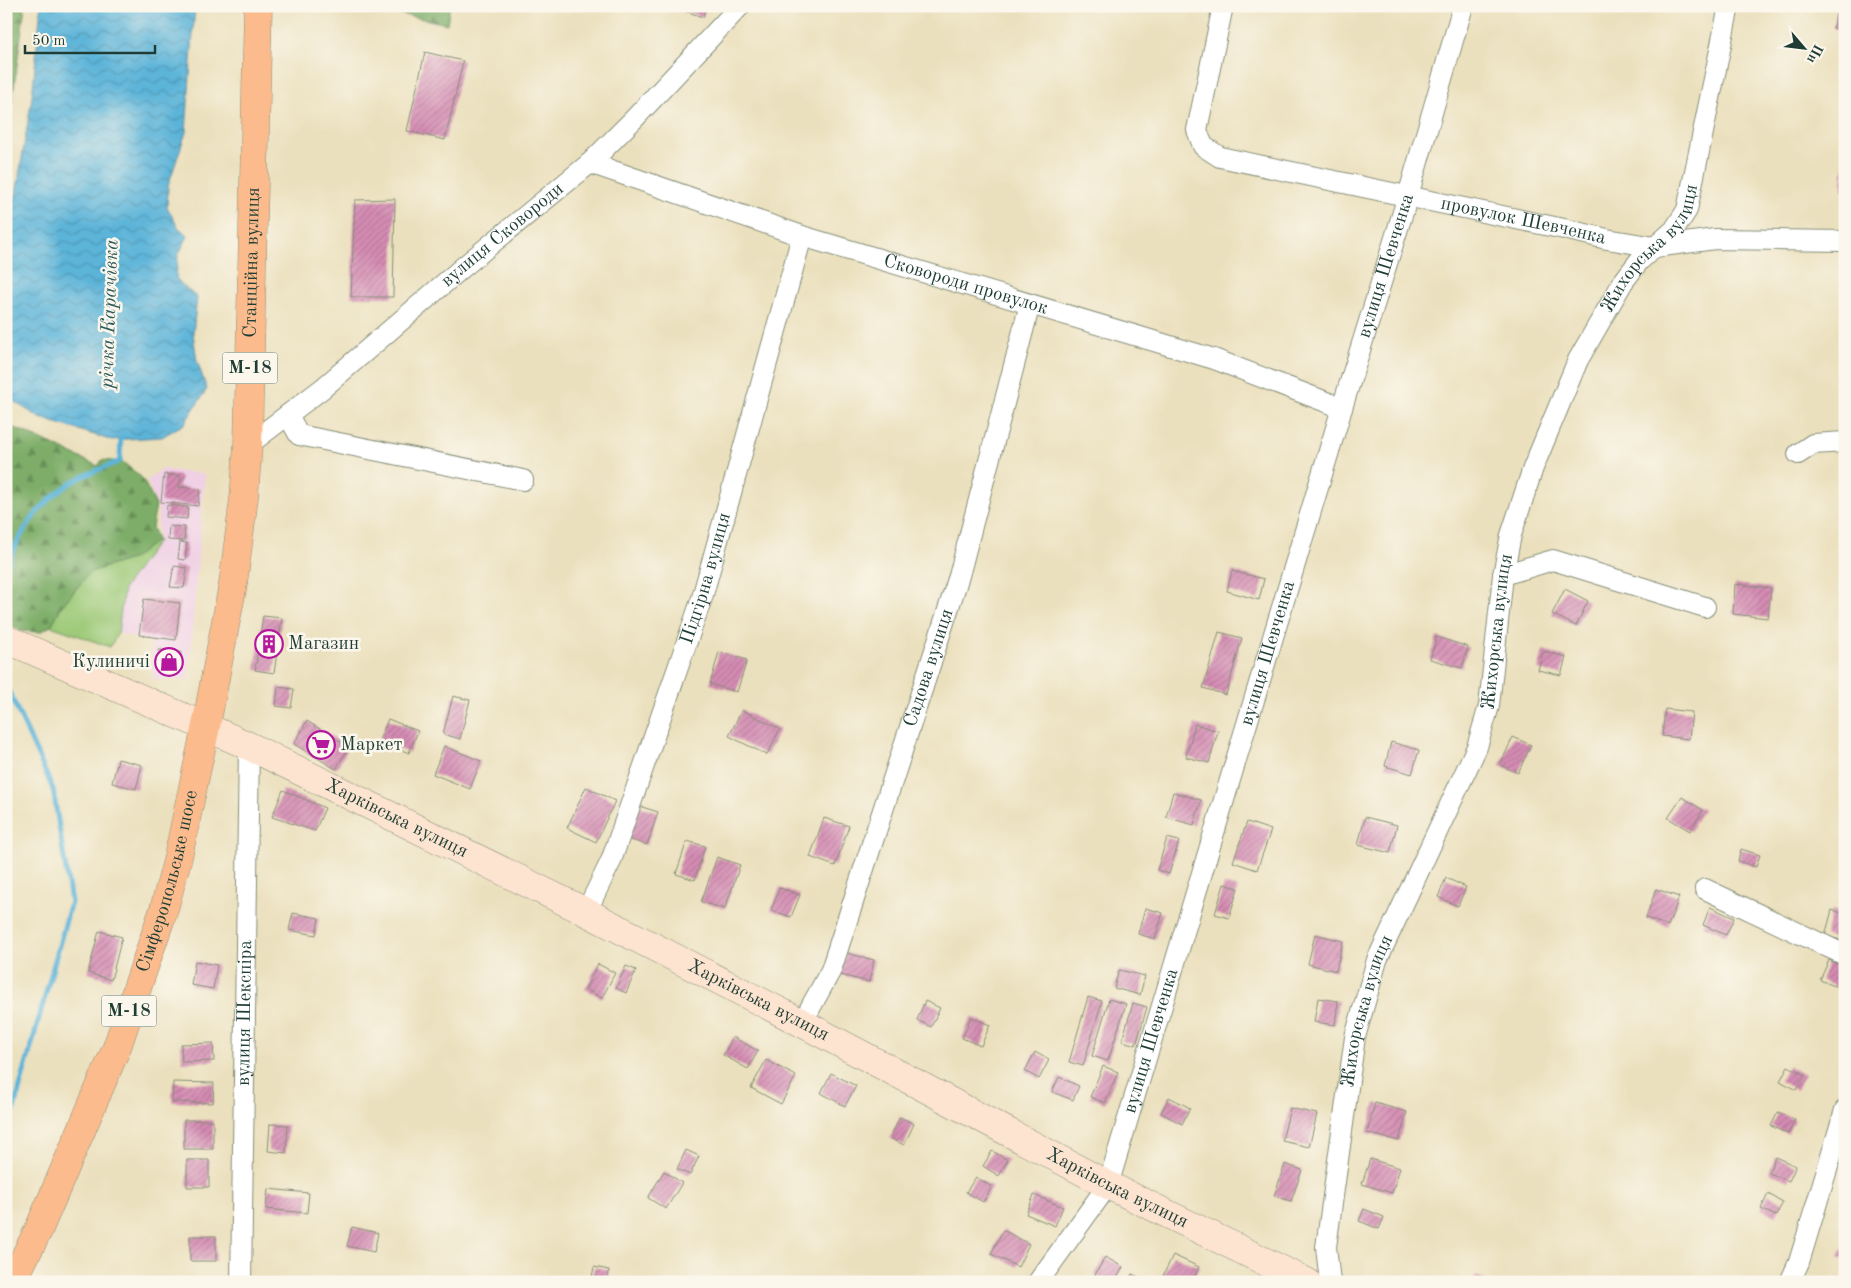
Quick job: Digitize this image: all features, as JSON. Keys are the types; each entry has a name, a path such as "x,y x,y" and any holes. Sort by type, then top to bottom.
{"highway":[{"name":"Станційна вулиця","path":"206,726 232,584 244,498 248,445 258,6"},
{"name":"Сімферопольське шосе","path":"12,1282 38,1231 117,1047 164,909 178,857 206,726"}],"main road":[{"name":"Харківська вулиця","path":"6,639 249,746 586,912 1108,1185 1307,1282"}],"street":[{"name":"вулиця Сковороди","path":"248,445 323,388 462,268 590,163 740,6"},
{"name":"провулок Шевченка","path":"1223,6 1197,130 1202,146 1220,157 1564,228 1607,239 1655,247 1715,239 1845,241"},
{"name":"вулиця Шевченка","path":"1038,1282 1108,1185 1342,408 1408,196 1463,6"},
{"name":"Жихорська вулиця","path":"1330,1282 1326,1247 1355,1036 1377,960 1477,747 1489,706 1503,575 1511,536 1533,468 1578,360 1623,282 1639,261 1674,230 1687,210 1729,6"},
{"name":"Сковороди провулок","path":"590,163 802,236 1214,359 1342,408"},
{"name":"Підгірна вулиця","path":"586,912 611,861 702,598 802,236"},
{"name":"Садова вулиця","path":"802,1024 831,970 959,576 1030,304"},
{"path":"288,415 299,434 523,480"},
{"path":"1798,454 1813,444 1845,442"},
{"path":"1503,575 1553,560 1705,607"},
{"name":"вулиця Шекспіра","path":"242,1282 249,746"},
{"path":"1705,889 1845,955"},
{"path":"1790,1282 1798,1262 1845,1110"}],"shaded area":[{"path":"161,469 205,474 188,680 153,679 152,642 118,633 124,588 158,541 158,507 147,481"}],"green space":[{"path":"6,6 25,6 6,147"},
{"path":"363,6 450,6 447,24"},
{"path":"6,425 98,466 102,460 123,462 142,478 156,505 152,527 157,540 134,558 90,572 61,607 51,626 40,632 21,631 6,622"},
{"path":"157,540 124,588 118,633 110,647 51,626 61,607 90,572 134,558"}],"water":[{"path":"41,6 195,6 186,132 168,186 167,207 178,227 188,236 178,255 176,278 197,297 193,333 197,361 207,389 184,424 162,437 110,440 40,418 10,399 6,391 6,255 32,97"}],"building":[{"path":"670,6 706,6 703,17"},
{"path":"1838,6 1845,6 1845,31 1833,28"},
{"path":"425,52 463,61 445,140 407,131"},
{"path":"1843,168 1845,168 1845,190 1842,190"},
{"path":"395,199 393,297 351,297 355,200"},
{"path":"164,474 181,476 179,487 200,489 198,506 161,502"},
{"path":"167,505 188,507 187,519 166,517"},
{"path":"169,526 185,527 184,541 168,540"},
{"path":"180,542 187,543 185,560 178,559"},
{"path":"174,566 187,568 184,588 170,587"},
{"path":"1232,571 1264,579 1259,600 1227,591"},
{"path":"1735,584 1771,588 1768,618 1733,614"},
{"path":"1565,589 1588,601 1576,626 1552,614"},
{"path":"144,599 180,603 176,640 139,635"},
{"name":"Магазин","path":"263,616 282,618 274,673 255,670"},
{"path":"1219,632 1242,638 1226,695 1203,688"},
{"path":"1437,637 1468,647 1462,668 1430,659"},
{"name":"Кулиничі","path":"159,650 181,652 179,673 158,672"},
{"path":"1543,651 1566,657 1561,675 1538,670"},
{"path":"719,652 747,660 737,692 710,684"},
{"path":"278,687 294,689 291,708 276,706"},
{"path":"453,696 470,700 460,739 443,734"},
{"path":"1665,709 1692,712 1689,739 1662,736"},
{"path":"742,710 780,729 767,755 729,736"},
{"path":"388,719 418,731 409,753 379,741"},
{"name":"Маркет","path":"307,721 349,747 336,769 294,744"},
{"path":"1195,724 1218,731 1209,763 1186,757"},
{"path":"1513,737 1531,745 1518,773 1500,765"},
{"path":"1391,742 1419,750 1412,774 1385,766"},
{"path":"444,746 481,761 470,789 433,774"},
{"path":"118,759 142,765 136,789 112,783"},
{"path":"586,787 615,801 596,842 567,828"},
{"path":"283,790 325,808 315,831 272,817"},
{"path":"1173,792 1201,800 1194,825 1166,817"},
{"path":"1682,797 1703,810 1690,831 1668,818"},
{"path":"639,806 658,812 647,845 628,839"},
{"path":"1365,817 1397,825 1390,853 1358,845"},
{"path":"824,818 849,826 835,866 810,857"},
{"path":"1247,822 1271,830 1257,870 1233,862"},
{"path":"1167,838 1179,841 1169,874 1157,870"},
{"path":"687,841 705,846 695,880 676,874"},
{"path":"1741,849 1760,855 1756,867 1738,861"},
{"path":"717,857 740,865 725,909 701,902"},
{"path":"1446,878 1466,887 1458,906 1438,897"},
{"path":"1224,884 1238,888 1229,918 1215,914"},
{"path":"780,888 800,895 791,917 771,910"},
{"path":"1656,889 1679,897 1668,926 1646,918"},
{"path":"1710,907 1734,918 1726,935 1703,925"},
{"path":"1145,908 1163,913 1155,939 1138,934"},
{"path":"1832,910 1845,914 1845,941 1825,936"},
{"path":"293,913 319,918 316,935 289,930"},
{"path":"99,931 122,937 111,980 88,973"},
{"path":"1315,934 1343,941 1336,971 1308,964"},
{"path":"846,953 874,960 869,982 840,975"},
{"path":"1829,960 1845,967 1837,987 1820,980"},
{"path":"195,961 217,965 213,989 191,985"},
{"path":"598,964 615,973 602,998 585,989"},
{"path":"626,966 636,970 626,993 616,988"},
{"path":"1119,970 1145,976 1140,995 1114,988"},
{"path":"1088,997 1102,1001 1083,1066 1069,1062"},
{"path":"1318,998 1338,1001 1335,1025 1314,1022"},
{"path":"1109,999 1126,1004 1108,1061 1092,1056"},
{"path":"925,1001 940,1008 931,1027 917,1020"},
{"path":"1133,1003 1147,1007 1136,1045 1122,1041"},
{"path":"971,1017 990,1025 981,1046 962,1038"},
{"path":"733,1037 758,1051 748,1069 723,1055"},
{"path":"213,1043 214,1061 182,1062 181,1044"},
{"path":"1035,1052 1049,1060 1039,1079 1025,1071"},
{"path":"766,1060 796,1076 781,1104 751,1088"},
{"path":"1103,1066 1118,1072 1105,1103 1090,1097"},
{"path":"1788,1066 1805,1075 1796,1090 1780,1081"},
{"path":"831,1073 856,1086 845,1106 821,1093"},
{"path":"1059,1077 1079,1086 1073,1100 1052,1092"},
{"path":"173,1082 214,1083 213,1103 172,1102"},
{"path":"1169,1097 1190,1108 1182,1124 1161,1113"},
{"path":"1375,1103 1407,1112 1399,1141 1367,1133"},
{"path":"1290,1108 1317,1114 1309,1147 1282,1141"},
{"path":"1778,1112 1795,1120 1788,1134 1771,1126"},
{"path":"900,1117 914,1124 904,1145 890,1138"},
{"path":"184,1120 213,1120 213,1149 184,1149"},
{"path":"270,1124 288,1125 286,1153 268,1151"},
{"path":"686,1150 699,1156 690,1175 677,1169"},
{"path":"992,1151 1008,1160 999,1176 983,1166"},
{"path":"1775,1157 1796,1166 1789,1181 1769,1173"},
{"path":"1370,1159 1400,1168 1392,1193 1362,1184"},
{"path":"187,1160 209,1160 209,1187 187,1187"},
{"path":"1285,1164 1302,1170 1291,1201 1274,1196"},
{"path":"664,1171 682,1183 666,1209 648,1198"},
{"path":"976,1177 992,1187 983,1202 966,1192"},
{"path":"268,1189 309,1193 307,1213 266,1209"},
{"path":"1768,1194 1783,1202 1776,1216 1761,1209"},
{"path":"1034,1195 1063,1207 1055,1226 1026,1214"},
{"path":"1364,1209 1384,1217 1379,1229 1359,1221"},
{"path":"352,1227 378,1233 374,1252 347,1246"},
{"path":"1003,1230 1029,1244 1018,1267 991,1254"},
{"path":"190,1236 216,1236 216,1261 190,1261"},
{"path":"1845,1244 1845,1259 1839,1256"},
{"path":"1173,1255 1199,1267 1192,1282 1169,1282 1162,1278"},
{"path":"1105,1257 1123,1267 1115,1282 1107,1282 1095,1275"},
{"path":"594,1267 609,1270 607,1282 591,1282"},
{"path":"1132,1274 1145,1280 1144,1282 1128,1282"},
{"path":"1476,1276 1488,1282 1473,1282"}],"waterway":[{"name":"річка Карачівка","path":"6,568 24,530 49,500 76,480 120,461 121,434"},
{"name":"річка Карачівка","path":"6,685 53,789 71,902 6,1138"}],"place":[{"name":"Магазин","path":"269,644"},
{"name":"Кулиничі","path":"169,662"},
{"name":"Маркет","path":"321,745"}]}
